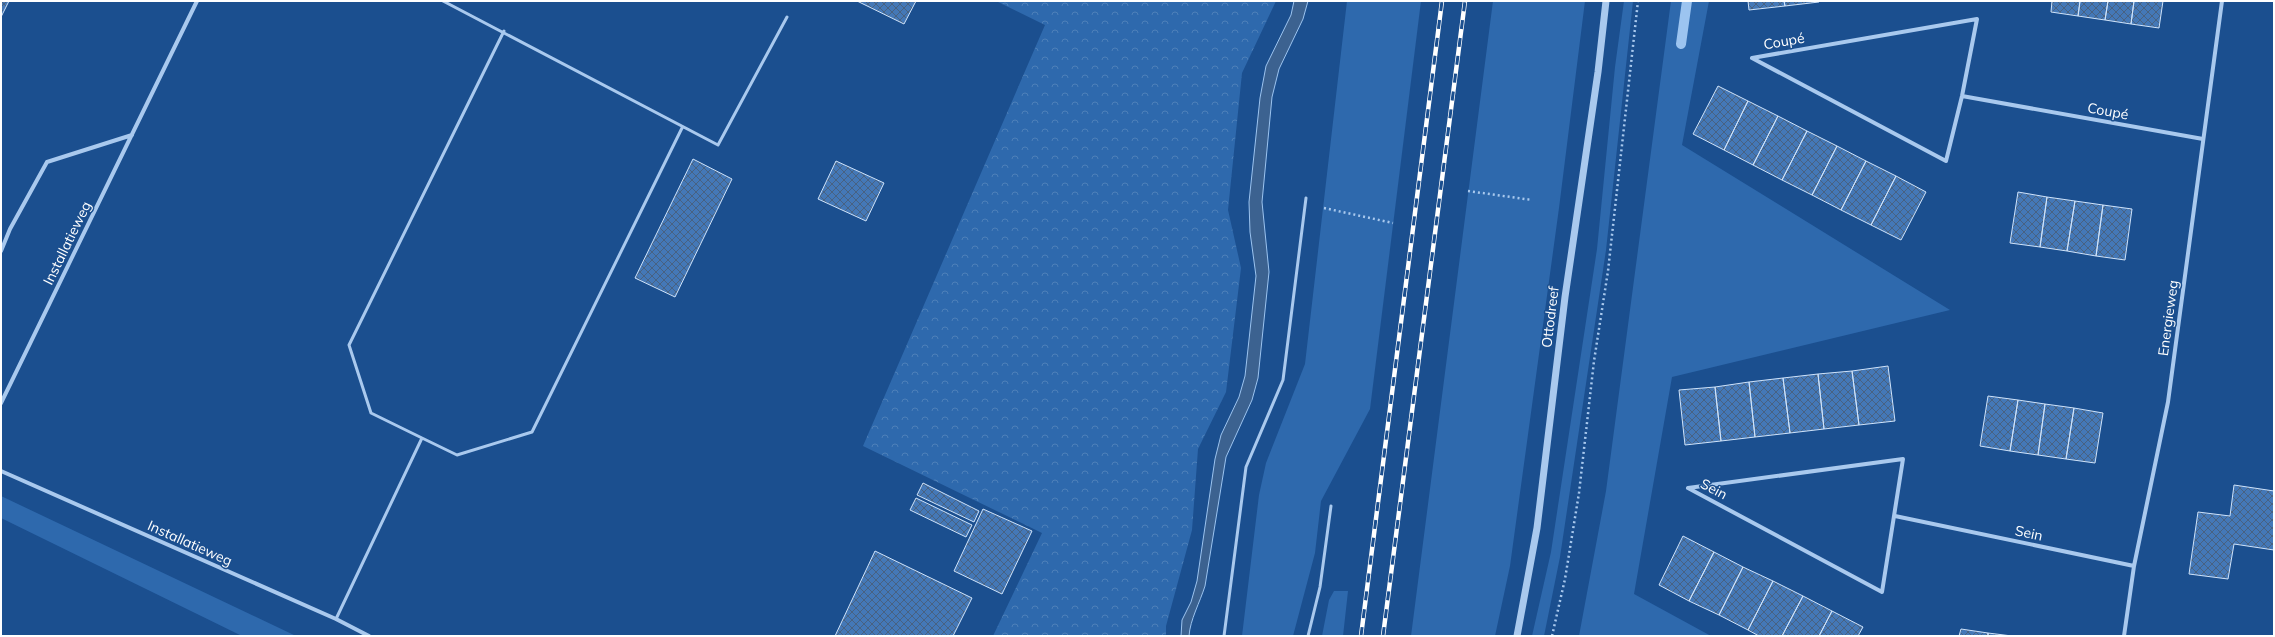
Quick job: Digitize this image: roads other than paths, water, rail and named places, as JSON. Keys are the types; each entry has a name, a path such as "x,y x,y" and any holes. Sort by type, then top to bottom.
{"street":[{"name":"Installatieweg","path":"1,403 197,1"},
{"name":"Ottodreef","path":"1517,636 1538,528 1565,297 1598,72 1606,1"},
{"name":"Energieweg","path":"2124,636 2134,566 2168,402 2222,1"},
{"name":"Coupé","path":"1977,20 1962,96 1946,161 1752,58 1977,20"},
{"name":"Coupé","path":"1962,96 2203,139"},
{"path":"1,251 10,229 46,162 132,134"},
{"name":"Sein","path":"1903,459 1895,516 1882,592 1688,488 1903,459"},
{"name":"Installatieweg","path":"1,471 336,619 369,636"},
{"name":"Sein","path":"1895,516 2134,566"}],"lane":[{"path":"443,1 504,31 682,128 718,145 787,17"},
{"path":"504,31 349,345 371,413 457,455 532,432 682,128"},
{"path":"1224,636 1246,467 1283,380 1306,198"},
{"path":"336,619 422,438"},
{"path":"1308,636 1320,587 1331,506"}],"waterway":[{"path":"1681,44 1687,1"}],"railway":[{"path":"1361,636 1442,1"},
{"path":"1383,636 1465,1"}]}
